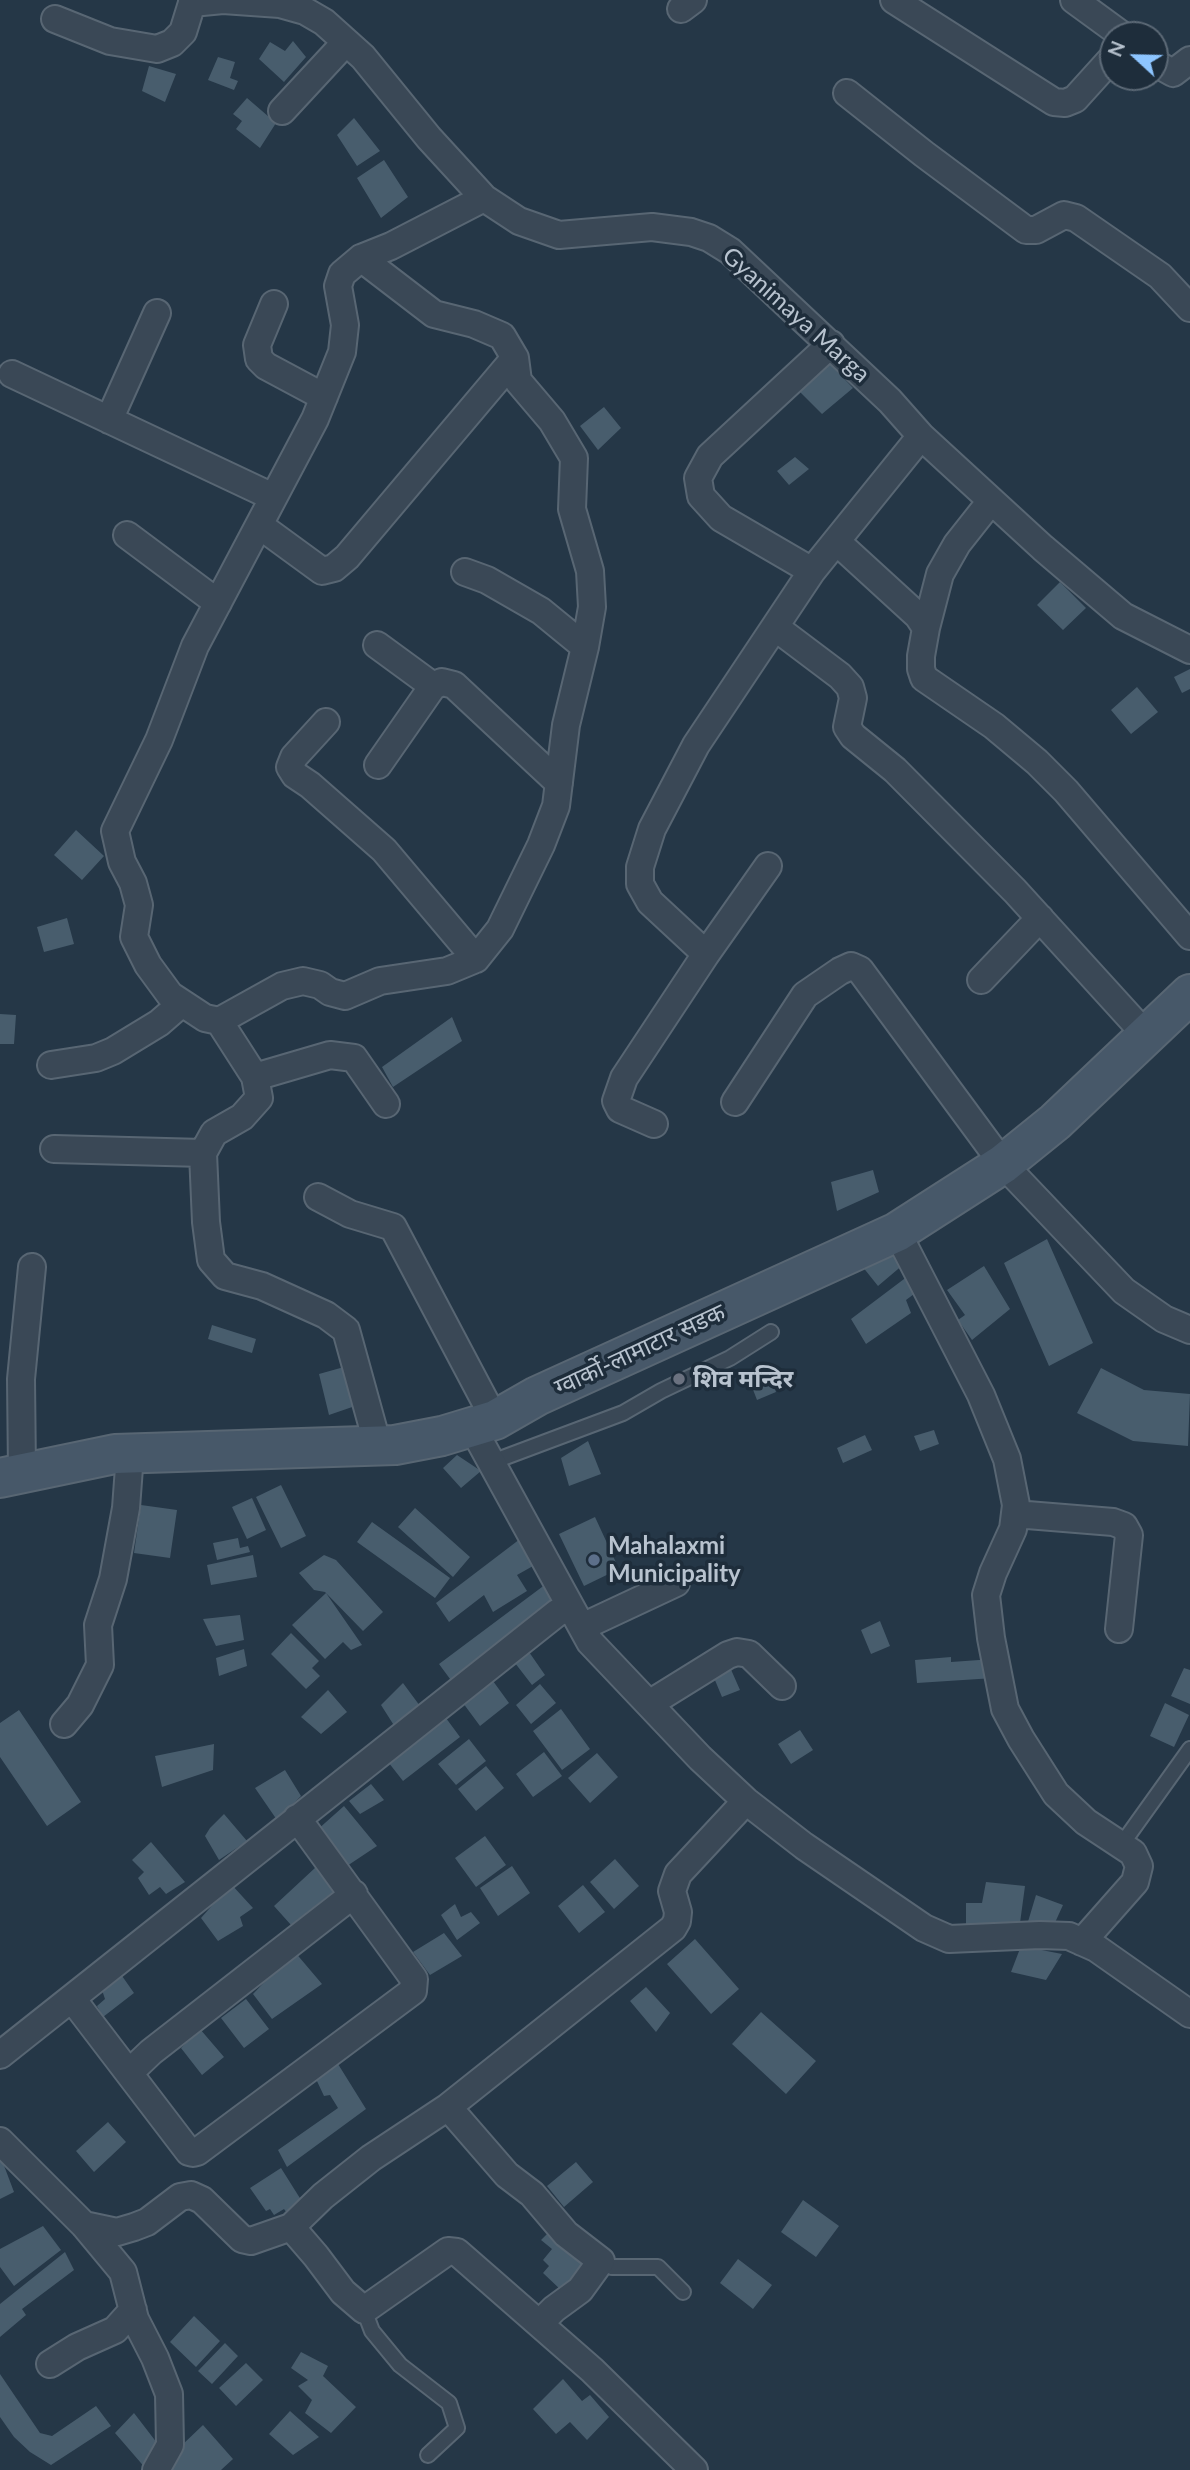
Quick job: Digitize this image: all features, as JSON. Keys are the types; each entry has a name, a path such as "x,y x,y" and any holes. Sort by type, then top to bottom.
{"main road":[{"name":"ग्वार्को-लामाटार सडक","path":"11,1475 115,1454 395,1445 442,1436 483,1424 537,1396 897,1232 1003,1164 1055,1122 1190,993"}],"street":[{"name":"Gyanimaya Marga","path":"192,2 223,0 280,4 305,11 324,22 363,57 429,138 484,198 519,220 559,235 652,227 691,232 709,238 730,251 890,401 921,436 1123,616 1190,650"},
{"path":"894,0 1054,102 1065,103 1075,99 1099,72"},
{"path":"1074,0 1103,21"},
{"path":"55,19 110,41 157,49 172,43 183,32 192,2"},
{"path":"282,111 346,42"},
{"path":"1169,71 1173,73 1189,62"},
{"path":"846,93 1026,230 1036,230 1064,215 1076,218 1160,276 1190,308"},
{"path":"361,258 434,314 474,324 502,336 515,358 518,381 552,421 575,458 572,509 590,571 592,607 566,725 556,806 541,845 500,929 476,958 447,971 380,981 345,996 303,981 282,986 219,1021 205,1018 170,995 148,965 134,937 139,905 133,883 122,862 115,831 159,740 195,646 315,419 324,397 342,352 345,325 338,286 342,274 361,258 391,246 484,198"},
{"path":"274,304 257,345 259,359 266,366 324,397"},
{"path":"109,420 157,313"},
{"path":"811,572 721,518 701,496 698,478 710,456 831,344"},
{"path":"259,525 322,571 334,568 347,557 515,358"},
{"path":"12,374 274,497"},
{"path":"706,954 650,902 640,884 640,867 652,829 696,745 811,572 921,436"},
{"path":"991,500 957,544 940,573 921,656 920,669 924,678 994,726 1037,762 1066,791 1190,936"},
{"path":"127,535 218,603"},
{"path":"836,541 918,615 926,628"},
{"path":"465,572 487,580 541,611 585,647"},
{"path":"775,626 841,676 850,687 853,698 847,727 853,736 895,770 1040,918 1146,1035"},
{"path":"377,645 433,685"},
{"path":"378,765 433,685 442,682 454,685 559,783"},
{"path":"326,722 294,757 289,767 384,850 476,958"},
{"path":"654,1124 620,1109 616,1101 624,1078 768,866"},
{"path":"981,980 1040,918"},
{"path":"735,1102 804,995 851,966 860,970 1003,1164 1124,1291 1164,1319 1190,1330"},
{"path":"51,1065 96,1058 113,1051 159,1023 182,1003"},
{"path":"219,1021 255,1077 259,1098 242,1117 214,1133 203,1153 206,1222 211,1260 225,1276 262,1286 326,1315 346,1330 378,1446"},
{"path":"255,1077 330,1055 354,1058 386,1104"},
{"path":"54,1149 203,1153"},
{"path":"318,1196 364,1219 393,1227 483,1424 492,1462 575,1617 590,1642 700,1758 746,1801 804,1846 924,1928 949,1938 1069,1936 1096,1948 1190,2014"},
{"path":"897,1232 950,1334 992,1421 1007,1459 1016,1506 1013,1528 986,1595 991,1638 1006,1709 1021,1739 1056,1794 1086,1822 1133,1853 1139,1866 1135,1882 1082,1942"},
{"path":"11,1475 32,1267"},
{"path":"64,1724 80,1705 100,1665 98,1625 113,1578 124,1519 130,1454"},
{"path":"1014,1514 1112,1522 1124,1527 1129,1535 1119,1629"},
{"path":"0,2056 557,1613 575,1617 676,1583"},
{"path":"649,1704 737,1652 749,1654 782,1686"},
{"path":"84,2225 117,2232 147,2222 180,2197 191,2195 202,2200 242,2239 251,2241 291,2227 323,2196 371,2158 448,2107 673,1928 678,1912 672,1891 678,1874 746,1801"},
{"path":"73,2000 130,2071 189,2152 197,2152 413,1991 414,1979 298,1818"},
{"path":"130,2071 354,1894"},
{"path":"448,2107 507,2175 532,2194 566,2234 601,2261 580,2290 540,2323"},
{"path":"0,2141 84,2225 122,2273 133,2310 169,2393 170,2445 156,2470"},
{"path":"291,2227 343,2292 364,2310 448,2251 454,2250 592,2370 694,2470"},
{"path":"50,2364 77,2347 115,2330 133,2310"}],"lane":[{"path":"492,1462 623,1413 661,1391 730,1358 771,1332"},
{"path":"1122,1844 1190,1749"},
{"path":"601,2261 612,2267 658,2267 683,2292"},
{"path":"364,2310 372,2331 400,2365 449,2403 457,2428 428,2455"}],"building":[{"path":"293,41 306,57 284,82 259,59 270,42 285,51"},
{"path":"218,57 235,62 230,78 238,81 234,90 208,80"},
{"path":"149,66 176,74 165,102 142,91"},
{"path":"247,98 276,123 260,148 236,129 242,121 233,114"},
{"path":"354,118 380,151 357,166 337,135"},
{"path":"384,160 408,197 381,218 357,178"},
{"path":"829,363 853,388 822,414 800,392"},
{"path":"604,407 621,428 598,450 580,426"},
{"path":"795,457 809,469 789,485 777,471"},
{"path":"1060,582 1086,608 1063,630 1037,605"},
{"path":"1190,669 1190,689 1182,693 1174,677"},
{"path":"1137,687 1158,712 1131,734 1111,710"},
{"path":"76,830 104,856 82,880 54,855"},
{"path":"67,918 74,944 44,952 37,927"},
{"path":"0,1014 16,1015 14,1044 0,1044"},
{"path":"452,1017 462,1041 393,1087 382,1067"},
{"path":"873,1170 879,1192 837,1211 831,1182"},
{"path":"1047,1239 1093,1343 1049,1366 1004,1263"},
{"path":"891,1245 904,1264 878,1286 862,1266"},
{"path":"984,1266 1010,1309 972,1340 958,1320 965,1315 947,1290"},
{"path":"908,1276 918,1291 906,1300 911,1313 866,1344 851,1319"},
{"path":"212,1325 256,1339 252,1353 208,1339"},
{"path":"344,1367 358,1405 329,1415 319,1374"},
{"path":"767,1367 776,1392 757,1400 747,1374"},
{"path":"1101,1368 1144,1390 1190,1394 1188,1446 1133,1441 1077,1413"},
{"path":"934,1430 939,1444 920,1451 914,1436"},
{"path":"865,1435 872,1450 843,1463 837,1448"},
{"path":"588,1441 601,1474 569,1486 561,1458"},
{"path":"457,1455 481,1471 461,1488 443,1468"},
{"path":"281,1485 306,1536 281,1548 256,1497"},
{"path":"252,1498 266,1530 247,1539 232,1507"},
{"path":"141,1505 177,1510 170,1558 134,1553"},
{"path":"415,1508 470,1557 453,1577 398,1527"},
{"path":"595,1517 619,1569 584,1586 559,1534"},
{"path":"372,1522 450,1578 435,1598 357,1542"},
{"path":"238,1538 240,1548 248,1546 250,1552 217,1560 213,1543"},
{"path":"520,1539 533,1566 517,1575 527,1591 493,1612 484,1595 449,1622 436,1603"},
{"path":"253,1555 257,1577 211,1585 207,1565"},
{"path":"324,1555 336,1560 383,1612 363,1631 325,1592 314,1590 299,1573"},
{"path":"546,1584 560,1603 453,1683 439,1664"},
{"path":"326,1593 362,1645 351,1650 343,1642 325,1659 292,1625"},
{"path":"240,1615 244,1640 216,1646 203,1619"},
{"path":"880,1621 890,1646 871,1654 861,1630"},
{"path":"291,1633 319,1661 312,1668 320,1676 306,1689 271,1654"},
{"path":"244,1649 247,1666 219,1676 216,1658"},
{"path":"529,1652 545,1675 532,1685 515,1663"},
{"path":"951,1657 951,1662 993,1659 994,1678 917,1683 915,1660"},
{"path":"729,1665 740,1690 722,1697 712,1673"},
{"path":"1184,1668 1190,1670 1190,1704 1171,1696"},
{"path":"493,1681 509,1703 480,1726 463,1703"},
{"path":"403,1683 420,1706 395,1727 381,1705"},
{"path":"540,1684 556,1703 531,1724 516,1705"},
{"path":"328,1690 347,1712 321,1734 301,1717"},
{"path":"1165,1703 1189,1715 1174,1747 1150,1736"},
{"path":"561,1709 590,1749 562,1770 533,1731"},
{"path":"19,1710 81,1802 47,1826 0,1757 0,1723"},
{"path":"443,1714 460,1737 403,1781 385,1758"},
{"path":"800,1730 813,1750 791,1764 778,1744"},
{"path":"469,1739 486,1761 456,1785 438,1764"},
{"path":"214,1744 213,1770 162,1787 155,1756"},
{"path":"544,1752 562,1776 533,1797 516,1774"},
{"path":"597,1753 618,1777 590,1803 568,1778"},
{"path":"486,1766 504,1788 476,1811 458,1789"},
{"path":"285,1770 301,1796 277,1820 255,1788"},
{"path":"371,1784 384,1800 360,1814 349,1801"},
{"path":"344,1806 377,1846 344,1868 316,1831"},
{"path":"224,1814 247,1841 219,1860 205,1836"},
{"path":"485,1836 506,1865 476,1887 455,1858"},
{"path":"151,1842 185,1882 166,1894 160,1887 149,1895 138,1878 144,1872 132,1860"},
{"path":"615,1859 639,1886 614,1909 590,1882"},
{"path":"512,1866 530,1893 498,1916 480,1888"},
{"path":"316,1867 338,1888 291,1925 274,1906"},
{"path":"986,1882 1025,1886 1020,1923 966,1928 966,1903 982,1903"},
{"path":"231,1884 253,1908 240,1917 243,1926 218,1941 201,1918"},
{"path":"583,1885 605,1912 579,1933 558,1906"},
{"path":"1036,1895 1063,1905 1053,1927 1027,1925"},
{"path":"455,1904 461,1917 471,1912 480,1923 457,1940 441,1915"},
{"path":"444,1933 462,1956 430,1975 413,1952"},
{"path":"695,1939 739,1989 711,2014 667,1964"},
{"path":"1021,1946 1062,1954 1046,1980 1011,1972"},
{"path":"294,1951 322,1984 272,2019 253,1994"},
{"path":"120,1973 134,1993 103,2017 97,2006 105,1999 102,1990"},
{"path":"646,1987 670,2013 656,2032 630,2001"},
{"path":"246,1999 269,2029 244,2048 221,2018"},
{"path":"761,2012 816,2061 786,2094 732,2044"},
{"path":"200,2029 224,2057 202,2075 181,2048"},
{"path":"338,2064 366,2109 287,2167 278,2150 338,2108 330,2095 324,2096 316,2079"},
{"path":"108,2122 126,2142 94,2172 76,2151"},
{"path":"0,2155 14,2192 0,2199"},
{"path":"576,2162 593,2182 564,2207 547,2186"},
{"path":"281,2168 303,2203 287,2213 284,2209 274,2215 270,2209 266,2211 250,2188"},
{"path":"803,2200 839,2226 816,2257 781,2232"},
{"path":"43,2226 61,2250 14,2286 0,2267 0,2249"},
{"path":"550,2231 586,2263 562,2291 543,2273 549,2266 543,2260 552,2249 541,2240"},
{"path":"65,2252 74,2270 22,2309 26,2315 0,2337 0,2304"},
{"path":"738,2259 772,2285 753,2309 720,2283"},
{"path":"194,2316 220,2341 196,2367 170,2342"},
{"path":"225,2343 238,2356 212,2384 198,2371"},
{"path":"301,2352 328,2366 323,2376 356,2407 331,2433 305,2413 312,2400 298,2386 308,2380 291,2368"},
{"path":"246,2363 263,2380 236,2406 219,2388"},
{"path":"0,2374 40,2433 52,2436 96,2406 111,2426 51,2465 30,2452 14,2437 0,2417"},
{"path":"563,2379 582,2401 590,2395 609,2417 587,2440 570,2422 556,2434 533,2409"},
{"path":"290,2411 319,2437 293,2455 269,2434"},
{"path":"134,2413 164,2452 147,2470 115,2433"},
{"path":"203,2425 233,2459 221,2470 162,2470 159,2467"}],"place":[{"name":"शिव मन्दिर","path":"679,1379"},
{"name":"Mahalaxmi Municipality","path":"594,1560"}]}
